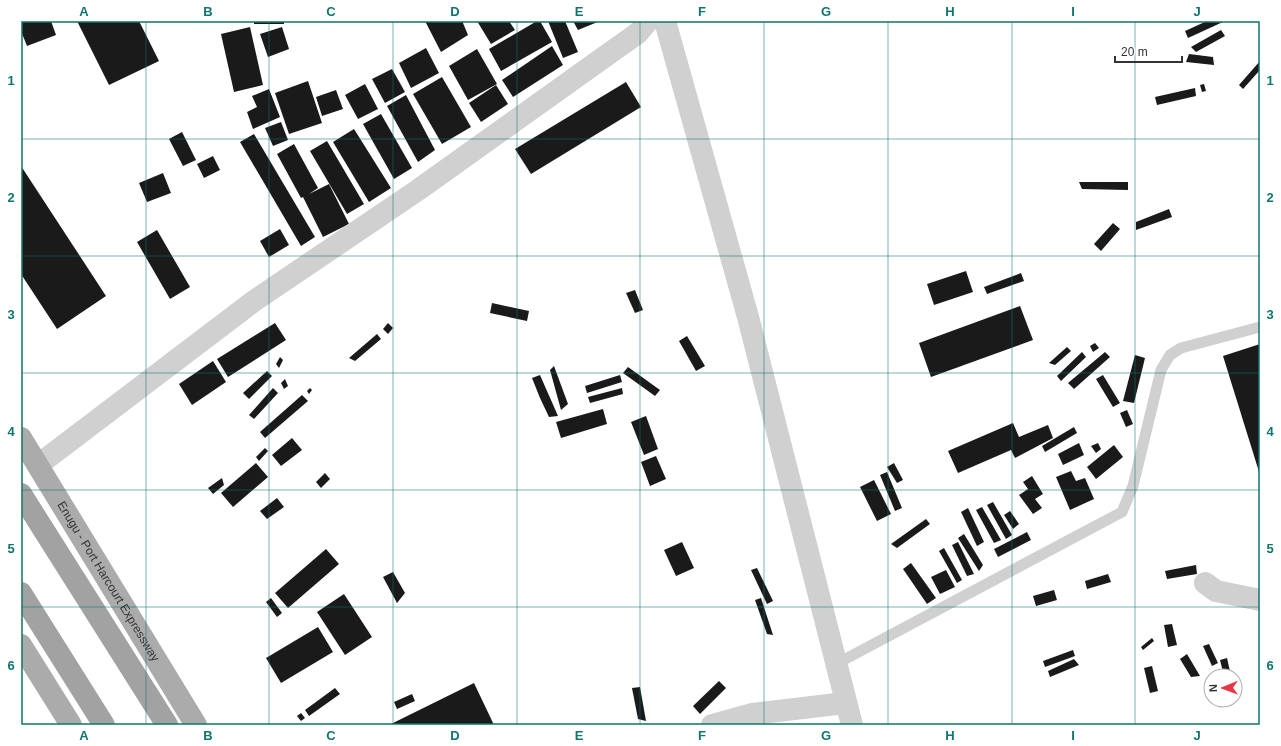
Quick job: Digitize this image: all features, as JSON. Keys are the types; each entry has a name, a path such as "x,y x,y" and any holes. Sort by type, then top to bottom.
{"highway":[{"name":"Enugu - Port Harcourt Expressway","path":"21,494 167,725"},
{"path":"21,593 104,725"}],"main road":[{"name":"Enugu - Port Harcourt Expressway","path":"21,438 196,725"},
{"path":"21,645 71,725"}],"street":[{"path":"38,466 254,301 418,190 613,51 638,32 648,21"},
{"path":"664,21 748,317 845,703 852,725"},
{"path":"1205,583 1216,591 1260,600"},
{"path":"712,725 752,714 845,703"}],"lane":[{"path":"836,664 1122,512 1134,486 1161,370 1170,355 1181,348 1260,327"}],"building":[{"path":"21,21 51,21 56,35 27,46 21,31"},
{"path":"77,21 139,21 159,61 109,85"},
{"path":"254,21 284,21 284,24 254,24"},
{"path":"425,21 464,21 463,23 468,35 441,52"},
{"path":"477,21 509,21 515,30 491,44"},
{"path":"537,21 540,21 552,42 501,71 489,49"},
{"path":"548,21 565,21 578,52 563,58"},
{"path":"573,21 600,21 578,30"},
{"path":"1207,21 1225,21 1188,38 1185,31"},
{"path":"250,27 263,85 234,92 221,34"},
{"path":"282,27 289,49 268,57 260,34"},
{"path":"1221,30 1225,36 1196,52 1191,47"},
{"path":"552,46 563,65 513,97 502,80"},
{"path":"426,48 439,73 411,88 399,63"},
{"path":"477,49 497,84 468,100 449,66"},
{"path":"1189,54 1213,57 1214,65 1186,62"},
{"path":"1260,61 1260,70 1243,89 1239,85"},
{"path":"392,69 405,92 385,103 372,79"},
{"path":"442,77 471,127 442,144 413,94"},
{"path":"308,81 322,123 289,134 275,93"},
{"path":"626,82 641,107 531,174 515,149"},
{"path":"365,84 378,109 358,119 345,95"},
{"path":"1204,84 1206,91 1202,92 1200,85"},
{"path":"496,85 508,104 481,122 469,103"},
{"path":"1195,88 1196,96 1157,105 1155,97"},
{"path":"269,89 280,117 253,129 247,112 257,107 252,96"},
{"path":"336,90 343,109 322,116 316,97"},
{"path":"406,95 435,150 418,162 387,106"},
{"path":"381,114 412,168 394,179 363,124"},
{"path":"281,122 288,140 273,146 265,128"},
{"path":"354,129 391,188 369,202 333,142"},
{"path":"182,132 196,160 183,166 169,139"},
{"path":"254,134 315,237 301,246 240,142"},
{"path":"327,141 364,204 347,214 310,151"},
{"path":"294,144 318,188 309,194 329,184 349,224 323,237 303,197 301,198 277,154"},
{"path":"213,156 220,170 204,178 197,164"},
{"path":"21,166 106,296 57,329 21,274"},
{"path":"163,173 171,193 147,202 139,183"},
{"path":"1079,182 1128,182 1128,190 1082,189"},
{"path":"1169,209 1172,217 1136,230 1136,222"},
{"path":"1113,223 1120,229 1101,251 1094,244"},
{"path":"280,229 289,245 269,257 260,241"},
{"path":"157,230 190,287 170,299 137,242"},
{"path":"966,271 973,292 934,305 927,284"},
{"path":"1021,273 1024,281 987,294 984,287"},
{"path":"635,290 643,310 635,313 626,293"},
{"path":"492,303 529,311 527,321 490,313"},
{"path":"1020,306 1033,340 931,377 919,343"},
{"path":"275,323 286,340 228,377 217,359"},
{"path":"388,323 393,328 388,334 383,329"},
{"path":"377,334 381,339 355,361 349,358"},
{"path":"687,336 705,366 696,371 679,341"},
{"path":"1095,343 1099,348 1093,352 1090,346"},
{"path":"1260,344 1260,475 1223,356"},
{"path":"1067,347 1071,351 1055,365 1049,363"},
{"path":"1082,352 1086,357 1061,381 1057,376"},
{"path":"1105,352 1110,357 1074,389 1068,383"},
{"path":"1135,355 1145,358 1134,403 1123,401"},
{"path":"280,357 283,360 279,368 276,364"},
{"path":"213,361 226,382 192,405 179,384"},
{"path":"554,366 568,404 561,410 550,370"},
{"path":"628,367 660,390 655,396 623,373"},
{"path":"267,371 272,376 249,399 243,393"},
{"path":"540,375 558,416 549,417 540,398 532,378"},
{"path":"620,375 622,382 587,393 585,386"},
{"path":"1103,375 1120,403 1113,407 1096,379"},
{"path":"285,379 288,386 284,389 281,383"},
{"path":"273,388 278,393 254,419 249,415"},
{"path":"310,388 312,390 309,394 307,391"},
{"path":"622,388 623,394 590,403 588,397"},
{"path":"302,395 308,401 265,438 260,432"},
{"path":"603,409 607,424 561,438 556,422"},
{"path":"1127,410 1133,424 1126,427 1120,413"},
{"path":"646,416 658,449 644,455 631,422"},
{"path":"1013,423 1019,437 1048,425 1053,438 1015,458 1011,450 958,473 948,451"},
{"path":"1074,427 1077,433 1045,452 1042,446"},
{"path":"292,438 302,450 281,466 272,455"},
{"path":"1079,443 1084,455 1063,465 1058,454"},
{"path":"1098,443 1101,449 1096,453 1091,446"},
{"path":"1114,445 1123,457 1096,479 1087,467"},
{"path":"265,448 268,451 259,461 256,457"},
{"path":"656,456 666,479 650,486 641,462"},
{"path":"256,463 268,477 233,507 221,493"},
{"path":"894,463 903,480 897,483 887,467"},
{"path":"1071,471 1076,481 1085,478 1094,499 1070,510 1056,477"},
{"path":"887,472 902,508 895,511 880,475"},
{"path":"325,473 330,479 321,488 316,482"},
{"path":"1032,476 1043,494 1035,499 1042,508 1033,514 1019,495 1028,489 1023,482"},
{"path":"222,478 224,485 213,494 208,488"},
{"path":"874,480 891,514 877,521 860,487"},
{"path":"277,498 284,507 267,519 260,511"},
{"path":"993,502 1012,535 1006,539 987,505"},
{"path":"982,507 1001,540 994,543 976,510"},
{"path":"968,508 984,542 977,546 961,512"},
{"path":"1010,511 1019,524 1013,529 1004,515"},
{"path":"926,519 930,524 897,548 891,544"},
{"path":"1027,532 1031,540 998,557 994,549"},
{"path":"964,534 983,565 979,571 958,538"},
{"path":"682,542 694,568 676,576 664,550"},
{"path":"958,542 974,574 967,576 952,545"},
{"path":"944,548 962,580 957,583 939,551"},
{"path":"326,549 339,564 288,608 275,593"},
{"path":"911,563 936,598 927,604 903,569"},
{"path":"1196,565 1197,574 1167,579 1165,571"},
{"path":"757,568 773,601 767,604 751,570"},
{"path":"946,570 955,587 940,594 931,577"},
{"path":"393,572 405,593 397,603 383,577"},
{"path":"1108,574 1111,582 1087,589 1085,581"},
{"path":"1054,590 1057,600 1036,606 1033,596"},
{"path":"344,594 372,637 345,655 317,612"},
{"path":"271,598 282,613 277,617 266,602"},
{"path":"761,598 773,635 767,634 755,600"},
{"path":"1172,624 1177,645 1168,647 1164,625"},
{"path":"318,627 333,652 281,683 266,658"},
{"path":"1152,638 1154,641 1143,650 1141,647"},
{"path":"1209,644 1218,663 1212,666 1203,646"},
{"path":"1073,650 1075,656 1045,667 1043,661"},
{"path":"1187,654 1200,676 1191,677 1180,659"},
{"path":"1227,658 1229,668 1222,668 1220,660"},
{"path":"1074,659 1079,665 1050,677 1048,671"},
{"path":"1152,666 1158,691 1150,693 1144,668"},
{"path":"719,681 726,688 700,714 693,706"},
{"path":"474,683 494,725 389,725"},
{"path":"640,687 646,721 638,719 632,688"},
{"path":"335,688 340,694 309,716 305,710"},
{"path":"412,694 415,701 397,709 394,702"},
{"path":"301,713 305,718 301,721 297,716"}]}
